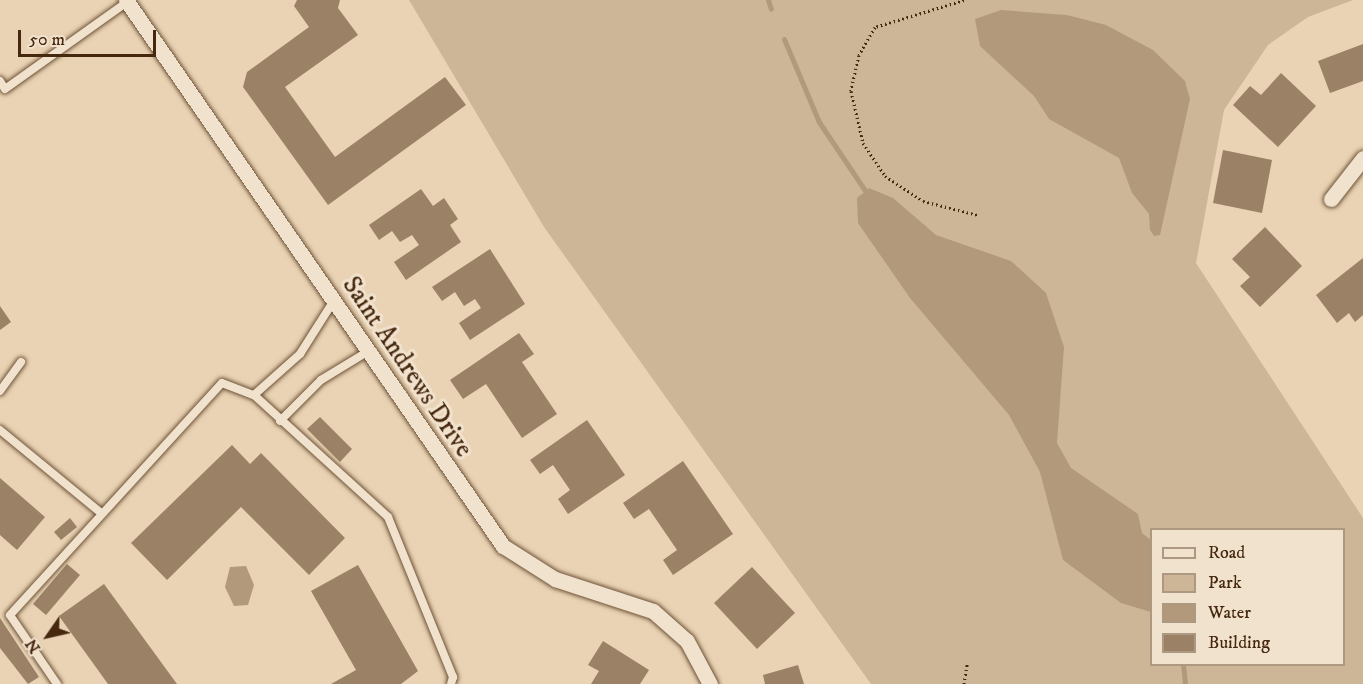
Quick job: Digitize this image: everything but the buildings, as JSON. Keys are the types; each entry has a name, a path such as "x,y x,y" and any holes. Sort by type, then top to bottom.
{"street":[{"name":"Saint Andrews Drive","path":"126,1 503,546 555,579 653,611 687,641 710,684"},
{"path":"1331,199 1363,158"}],"lane":[{"path":"0,81 6,89 126,1"},
{"path":"254,395 300,354 333,302"},
{"path":"280,421 321,380 367,352"},
{"path":"0,391 21,362"},
{"path":"57,684 10,615 210,392 222,383 233,384 254,395 388,517 453,677 451,684"},
{"path":"0,430 101,513"}],"path":[{"path":"964,0 875,27 859,55 851,91 863,143 885,176 922,201 978,215"},
{"path":"964,684 967,664"}],"green space":[{"path":"409,0 1353,0 1308,17 1268,45 1224,110 1196,263 1363,518 1363,684 871,684 544,227"}],"water":[{"path":"1001,10 1067,15 1106,25 1153,50 1185,81 1190,99 1160,235 1154,236 1150,230 1149,214 1132,193 1119,158 1049,119 1034,96 980,46 975,19"},
{"path":"869,188 893,198 936,235 1011,261 1046,293 1064,347 1057,443 1071,468 1138,514 1142,533 1150,539 1150,612 1121,603 1063,560 1040,472 1009,415 910,298 858,223 857,198"},
{"path":"246,566 254,585 248,605 234,606 225,587 230,567"}],"waterway":[{"path":"768,0 771,9"},
{"path":"784,39 819,122 864,189"},
{"path":"1183,666 1185,684"}]}
